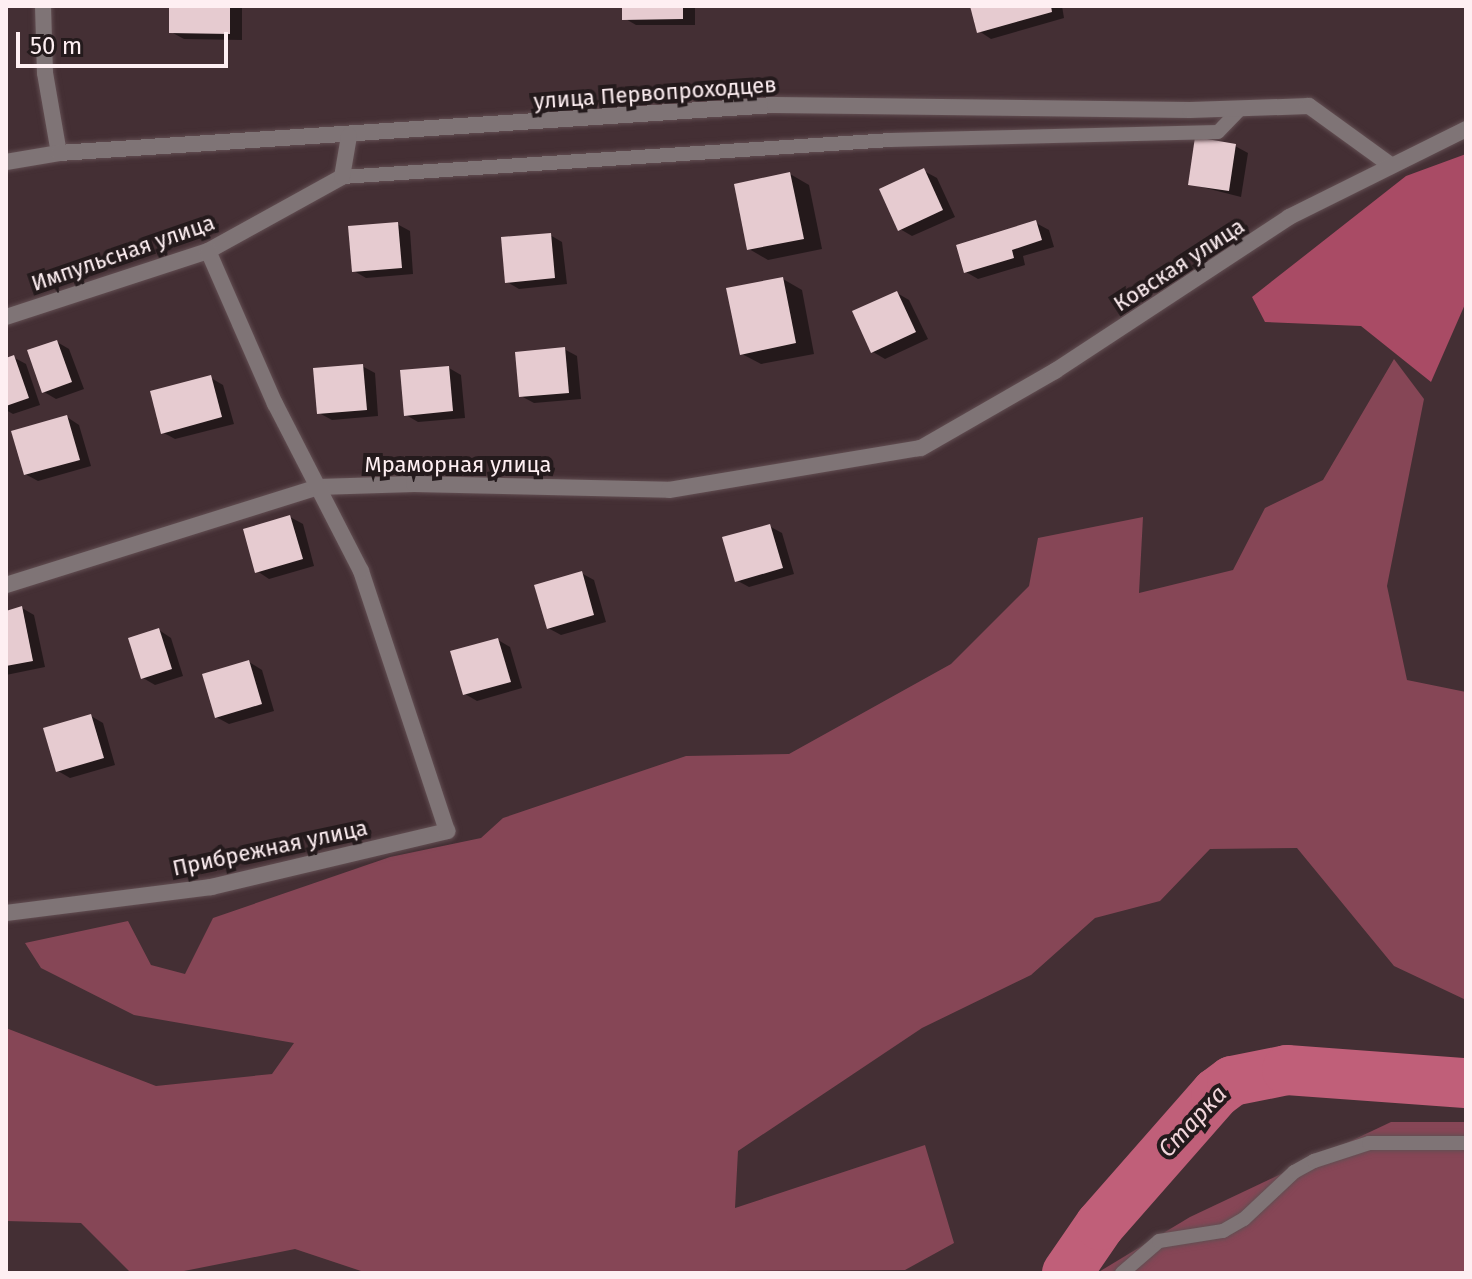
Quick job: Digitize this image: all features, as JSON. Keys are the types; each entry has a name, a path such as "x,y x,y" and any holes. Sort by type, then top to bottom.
{"street":[{"path":"43,6 45,73 59,153"},
{"name":"улица Первопроходцев","path":"6,162 59,153 349,136 775,105 1240,109 1309,106 1389,164"},
{"name":"Ковская улица","path":"921,448 1055,371 1289,217 1389,164 1466,129"},
{"path":"342,177 349,136"},
{"name":"Импульсная улица","path":"6,317 208,251 342,177"},
{"path":"208,251 318,487"},
{"name":"Мраморная улица","path":"6,585 318,487 414,484 669,490 921,448"},
{"name":"Прибрежная улица","path":"6,913 211,887 447,831 361,571 318,487"}],"lane":[{"path":"342,177 890,140 1218,132 1240,109"},
{"path":"1122,1273 1159,1241 1223,1231 1244,1219 1294,1172 1314,1161 1369,1143 1466,1143"}],"shaded area":[{"path":"1466,154 1466,302 1431,382 1361,326 1265,322 1252,297 1406,176"},
{"path":"1394,359 1424,399 1387,586 1407,680 1466,692 1466,1000 1394,966 1297,848 1210,849 1160,901 1095,918 1031,975 922,1028 738,1151 735,1208 925,1145 954,1243 905,1270 367,1273 295,1249 174,1273 131,1273 81,1223 6,1221 6,1028 156,1086 272,1074 294,1043 134,1015 41,968 25,943 128,921 151,965 185,974 213,918 390,857 481,838 503,818 686,756 789,754 951,664 1029,586 1038,538 1143,517 1139,593 1233,570 1265,508 1323,480"},
{"path":"1391,1122 1466,1122 1466,1273 1097,1273 1190,1217"}],"building":[{"path":"169,6 230,6 230,34 169,33"},
{"path":"622,6 683,6 683,19 622,20"},
{"path":"970,6 1051,6 1052,12 977,33"},
{"path":"1195,137 1236,144 1229,191 1188,185"},
{"path":"924,168 943,210 898,231 879,189"},
{"path":"790,172 804,239 747,250 734,184"},
{"path":"1036,220 1042,240 1012,250 1014,258 964,273 956,245"},
{"path":"398,222 402,268 352,272 348,226"},
{"path":"551,233 555,278 505,283 501,237"},
{"path":"783,277 796,343 740,355 726,288"},
{"path":"897,291 916,332 871,353 852,311"},
{"path":"57,340 72,382 42,393 27,350"},
{"path":"565,347 569,393 519,397 515,352"},
{"path":"14,355 29,398 6,406 6,358"},
{"path":"363,364 367,410 317,414 313,368"},
{"path":"449,366 453,411 404,416 400,370"},
{"path":"211,375 222,417 161,434 150,391"},
{"path":"67,415 80,460 24,475 11,431"},
{"path":"290,515 303,559 255,573 243,529"},
{"path":"770,524 783,568 735,582 722,537"},
{"path":"582,571 594,615 547,629 534,585"},
{"path":"22,606 33,661 6,666 6,611"},
{"path":"159,628 172,669 141,679 128,638"},
{"path":"498,638 511,682 463,695 450,651"},
{"path":"249,660 262,704 215,718 202,674"},
{"path":"91,714 104,758 56,772 43,728"}],"waterway":[{"name":"Старка","path":"1067,1273 1100,1225 1216,1093 1232,1081 1287,1070 1466,1083"}]}
